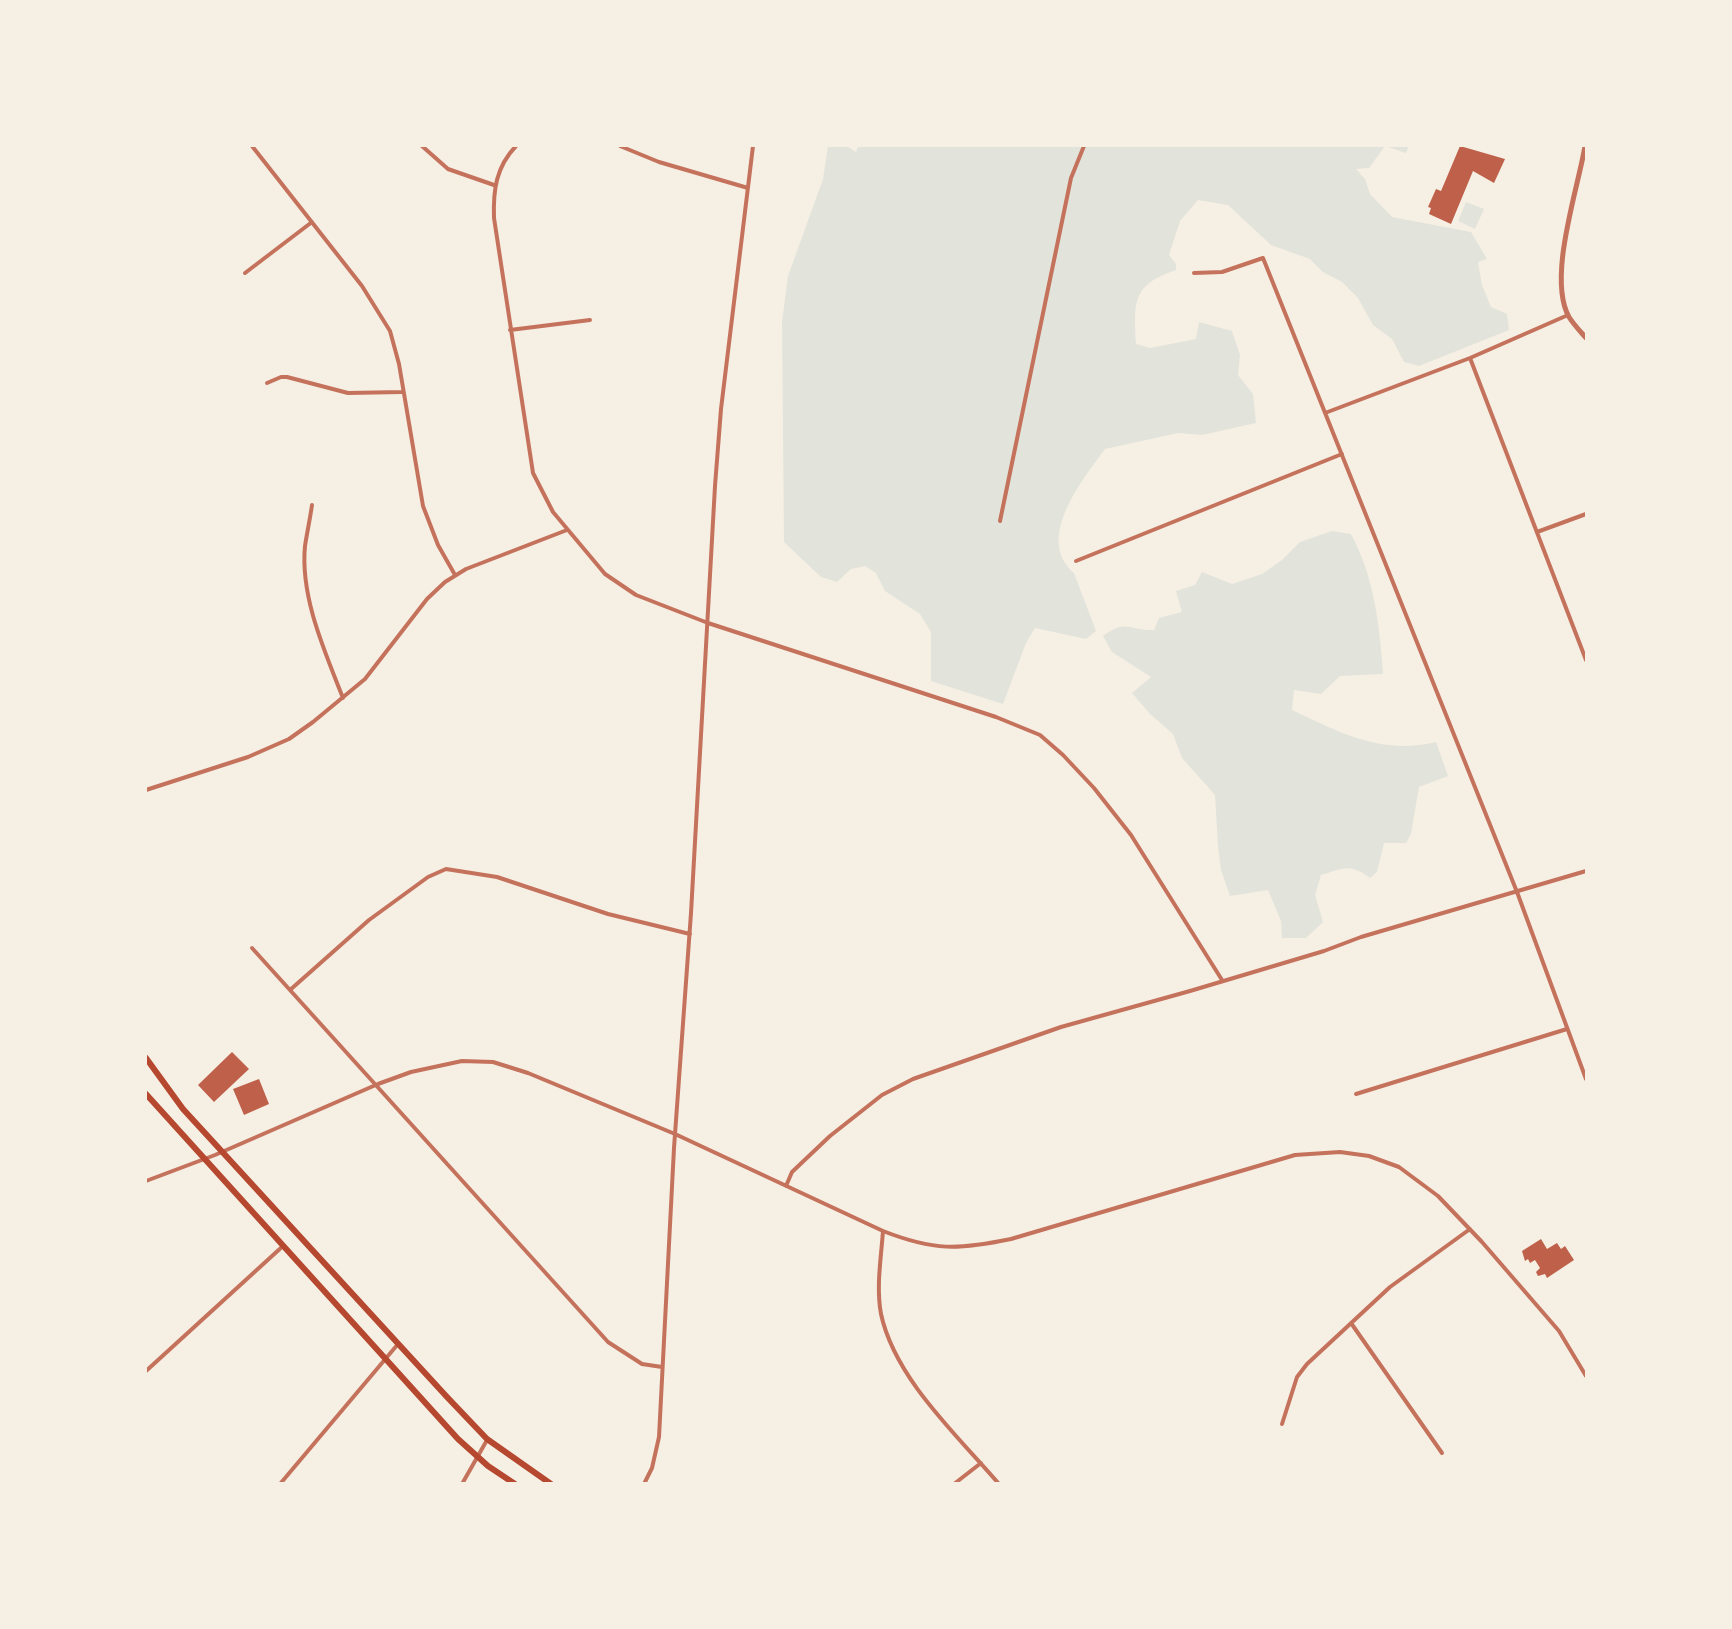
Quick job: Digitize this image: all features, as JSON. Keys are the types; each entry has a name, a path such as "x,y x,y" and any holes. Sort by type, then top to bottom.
{"main road":[{"path":"146,1058 177,1101 487,1439 551,1484"},
{"path":"146,1094 458,1439 477,1457 515,1484"}],"street":[{"path":"252,146 382,315 395,348 423,506 438,545 455,575"},
{"path":"422,146 448,169 494,185"},
{"path":"516,146 506,157 494,185 495,232 533,472 546,499 567,530 605,574 625,589 708,623 996,717 1040,735 1063,755 1113,811 1155,871 1222,980"},
{"path":"620,146 659,162 748,188"},
{"path":"644,1484 652,1468 659,1437 675,1134 690,934 721,409 753,146"},
{"path":"1000,521 1071,178 1084,146"},
{"path":"1585,146 1564,248 1562,283 1568,315 1587,338"},
{"path":"245,273 312,222"},
{"path":"1194,273 1222,272 1263,258 1517,892 1587,1078"},
{"path":"1325,413 1470,358 1568,315"},
{"path":"510,330 590,320"},
{"path":"1470,358 1587,660"},
{"path":"267,383 281,376 348,393 402,392"},
{"path":"1076,561 1342,454"},
{"path":"312,505 306,546 309,588 313,611 343,698"},
{"path":"1537,532 1587,514"},
{"path":"146,790 276,746 313,723 374,670 431,595 455,575 567,530"},
{"path":"290,990 369,920 428,877 446,869 497,878 608,914 690,934"},
{"path":"786,1186 792,1172 830,1136 882,1095 904,1082 1061,1027 1190,991 1587,871"},
{"path":"252,948 378,1084 608,1342 642,1365 662,1367"},
{"path":"1356,1094 1567,1029"},
{"path":"146,1181 205,1159 378,1084 444,1064 493,1062 528,1073 675,1134 883,1232 927,1246 976,1246 1055,1226 1295,1155 1331,1152 1369,1156 1399,1167 1426,1184 1470,1229 1558,1331 1587,1376"},
{"path":"1282,1424 1291,1392 1302,1370 1390,1287 1470,1229"},
{"path":"883,1232 879,1297 882,1317 889,1337 936,1413 999,1484"},
{"path":"146,1371 283,1246"},
{"path":"1351,1323 1442,1453"},
{"path":"280,1484 398,1344"},
{"path":"462,1484 487,1439"},
{"path":"954,1484 981,1462"}],"shaded area":[{"path":"828,146 847,146 856,152 858,146 1385,146 1369,168 1356,169 1365,179 1370,194 1392,217 1471,232 1487,259 1478,262 1482,285 1491,307 1507,314 1509,330 1419,366 1404,362 1392,339 1373,325 1358,298 1342,282 1323,272 1310,259 1271,245 1228,205 1198,200 1180,221 1169,255 1176,264 1176,270 1151,282 1139,296 1135,316 1136,344 1150,348 1196,339 1199,322 1232,331 1240,355 1238,375 1253,394 1256,423 1202,435 1178,433 1105,449 1085,476 1066,509 1060,527 1059,544 1063,559 1074,573 1096,631 1086,639 1035,628 1026,643 1003,704 931,681 931,632 920,614 885,591 876,573 865,566 851,569 837,582 821,577 784,542 782,322 788,276 823,179"},
{"path":"1385,146 1409,146 1406,153"},
{"path":"1466,202 1484,209 1475,229 1458,221"},
{"path":"1332,531 1351,534 1359,550 1378,620 1383,674 1340,676 1321,694 1294,690 1292,710 1327,727 1379,744 1397,746 1436,742 1448,776 1419,787 1411,834 1406,843 1384,843 1377,872 1370,878 1357,870 1347,868 1321,875 1315,895 1323,922 1306,938 1282,938 1281,921 1268,890 1230,896 1221,870 1215,795 1182,758 1173,734 1150,714 1132,693 1151,677 1112,652 1103,636 1123,626 1154,630 1159,618 1182,612 1176,591 1195,585 1202,572 1232,584 1262,574 1282,560 1300,542"}],"building":[{"path":"1460,146 1505,159 1494,183 1473,171 1451,224 1429,214 1431,208 1428,207 1436,189 1441,191"},
{"path":"232,1052 249,1069 214,1102 198,1085"},
{"path":"259,1079 269,1104 244,1115 233,1089"},
{"path":"1541,1239 1547,1249 1557,1243 1561,1249 1565,1246 1574,1260 1547,1278 1545,1274 1538,1276 1536,1272 1540,1268 1535,1260 1530,1263 1528,1259 1525,1261 1522,1251"}]}
